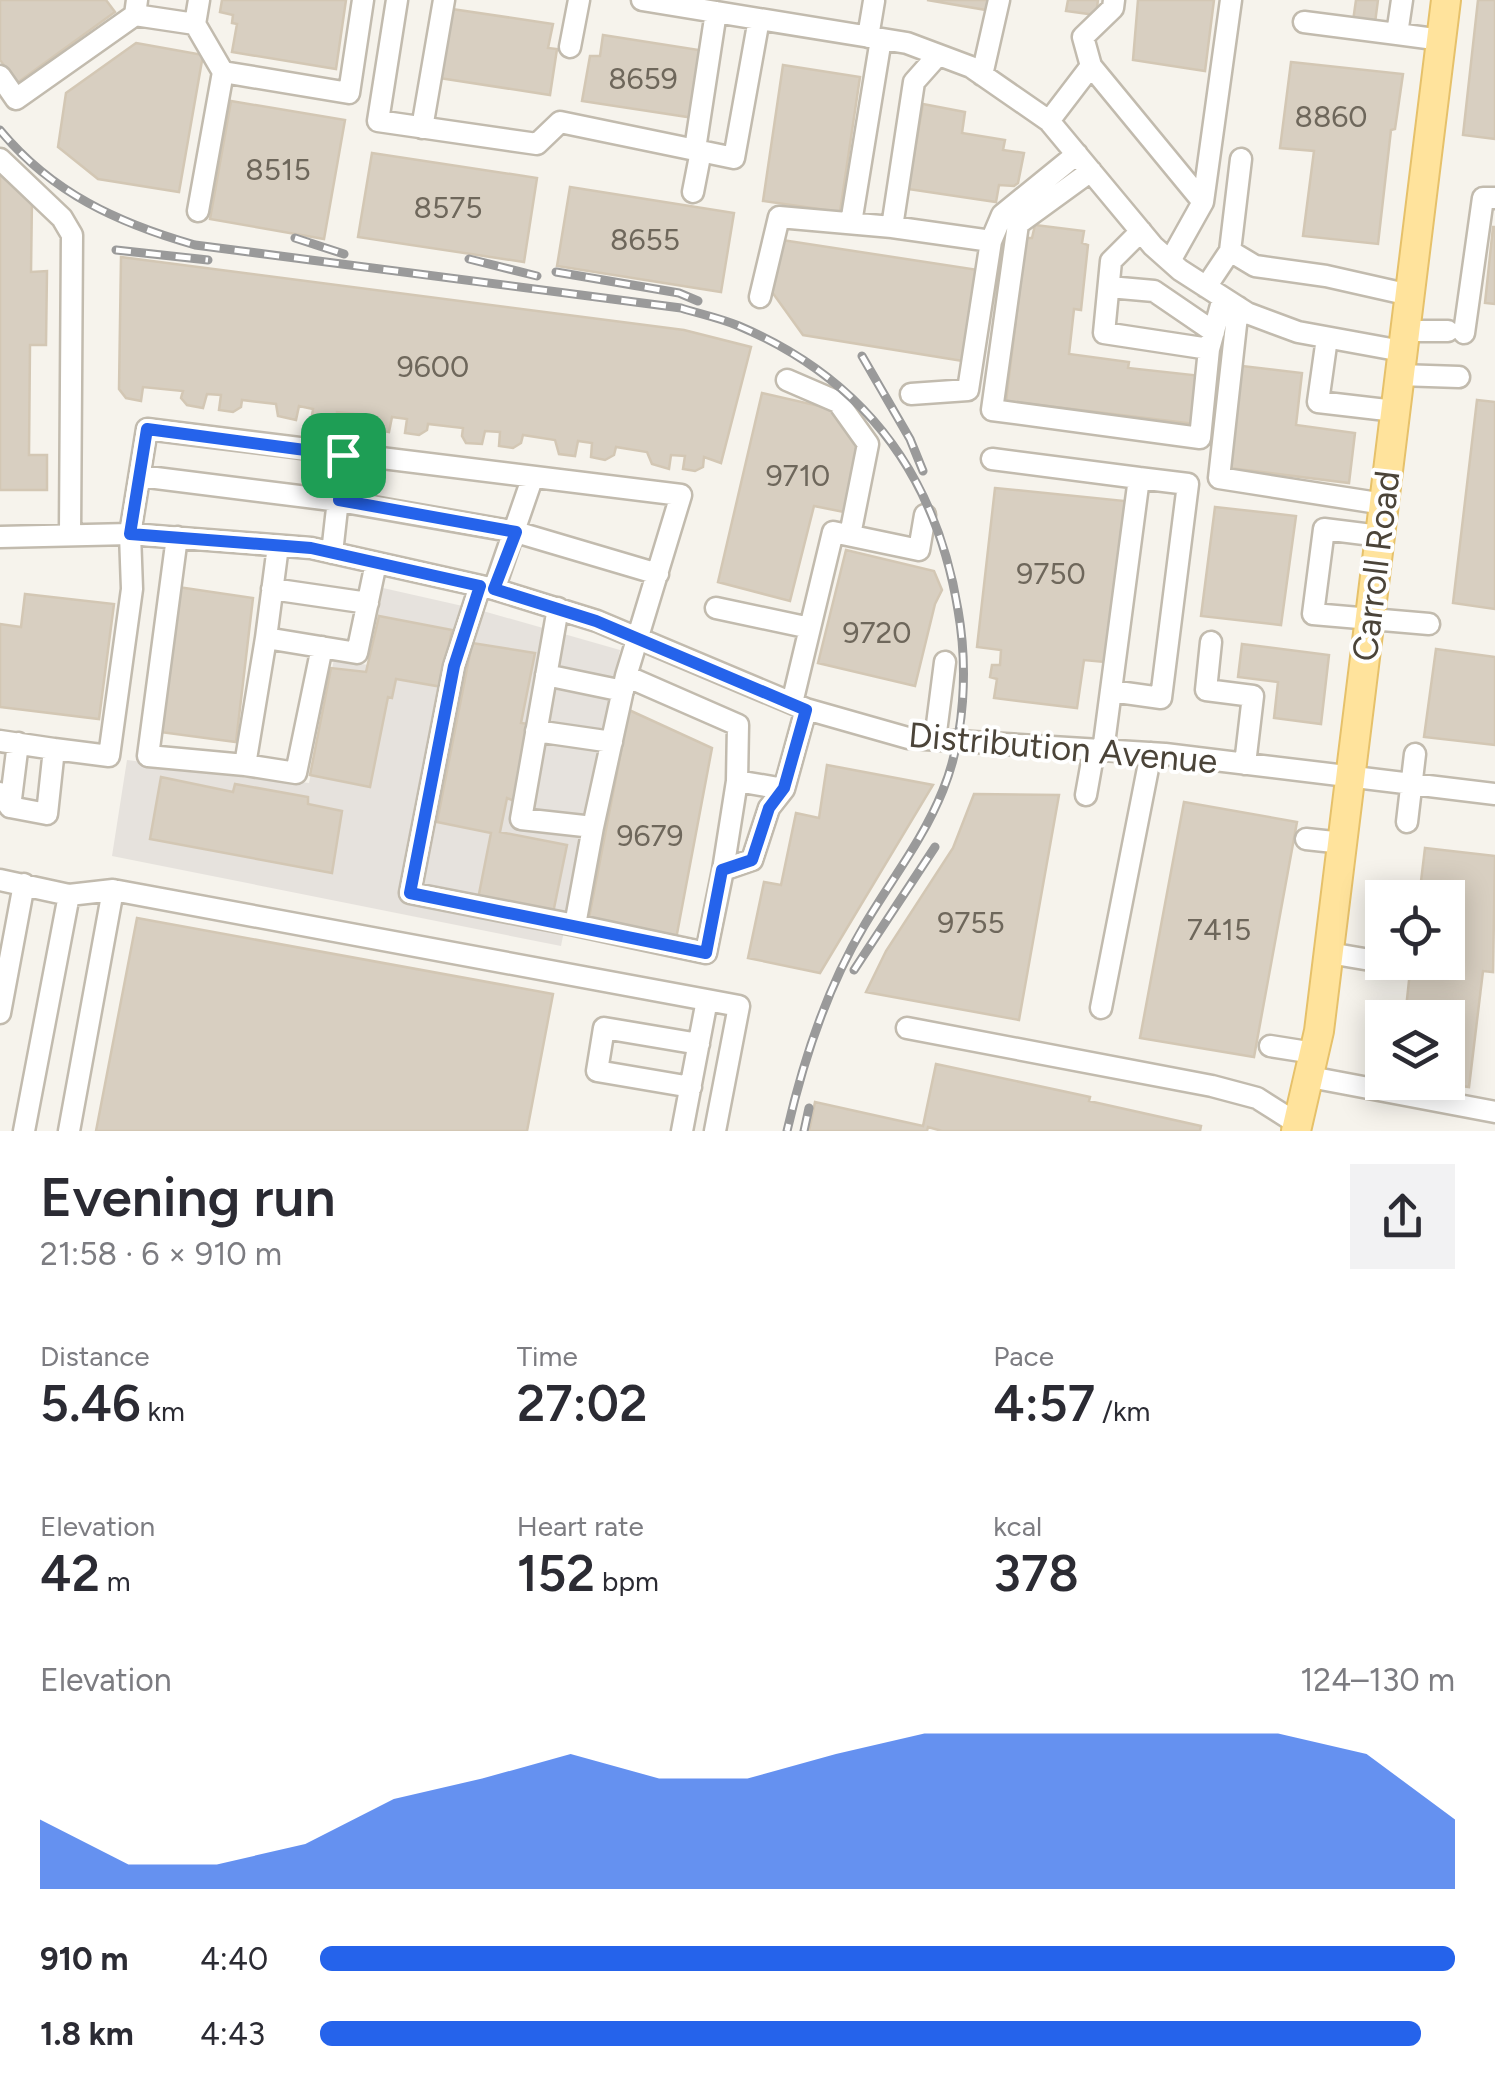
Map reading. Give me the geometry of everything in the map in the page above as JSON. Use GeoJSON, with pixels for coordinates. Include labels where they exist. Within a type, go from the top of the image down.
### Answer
{"type":"FeatureCollection","features":[{"type":"Feature","properties":{"kind":"main road","name":"Carroll Road"},"geometry":{"type":"LineString","coordinates":[[1297,1127],[1312,1066],[1329,953],[1446,0]]}},
{"type":"Feature","properties":{"kind":"street"},"geometry":{"type":"LineString","coordinates":[[198,211],[222,72],[195,24],[199,0]]}},
{"type":"Feature","properties":{"kind":"street"},"geometry":{"type":"LineString","coordinates":[[222,72],[349,93],[363,0]]}},
{"type":"Feature","properties":{"kind":"street"},"geometry":{"type":"LineString","coordinates":[[397,0],[378,121],[537,144],[560,122],[734,158],[759,19]]}},
{"type":"Feature","properties":{"kind":"street"},"geometry":{"type":"LineString","coordinates":[[422,128],[444,0]]}},
{"type":"Feature","properties":{"kind":"street"},"geometry":{"type":"LineString","coordinates":[[570,47],[579,0]]}},
{"type":"Feature","properties":{"kind":"street"},"geometry":{"type":"LineString","coordinates":[[851,223],[874,38],[874,0]]}},
{"type":"Feature","properties":{"kind":"street"},"geometry":{"type":"LineString","coordinates":[[982,75],[999,0]]}},
{"type":"Feature","properties":{"kind":"street"},"geometry":{"type":"LineString","coordinates":[[1114,0],[1113,8],[1083,37],[1091,66],[1204,202]]}},
{"type":"Feature","properties":{"kind":"street"},"geometry":{"type":"LineString","coordinates":[[1170,261],[1204,202],[1231,0]]}},
{"type":"Feature","properties":{"kind":"street"},"geometry":{"type":"LineString","coordinates":[[1397,34],[1402,0]]}},
{"type":"Feature","properties":{"kind":"street"},"geometry":{"type":"LineString","coordinates":[[651,1],[908,43],[982,75],[1049,120],[1170,261],[1222,297],[1298,332],[1402,353],[1459,376]]}},
{"type":"Feature","properties":{"kind":"street"},"geometry":{"type":"LineString","coordinates":[[0,76],[16,100],[136,8],[195,24]]}},
{"type":"Feature","properties":{"kind":"street"},"geometry":{"type":"LineString","coordinates":[[693,192],[716,12]]}},
{"type":"Feature","properties":{"kind":"street"},"geometry":{"type":"LineString","coordinates":[[1304,22],[1442,40]]}},
{"type":"Feature","properties":{"kind":"street"},"geometry":{"type":"LineString","coordinates":[[892,226],[914,82],[938,55]]}},
{"type":"Feature","properties":{"kind":"street"},"geometry":{"type":"LineString","coordinates":[[1049,120],[1091,66]]}},
{"type":"Feature","properties":{"kind":"street"},"geometry":{"type":"LineString","coordinates":[[0,159],[62,218],[72,235],[70,534]]}},
{"type":"Feature","properties":{"kind":"street"},"geometry":{"type":"LineString","coordinates":[[1084,162],[1018,224],[992,410],[1200,438],[1241,159]]}},
{"type":"Feature","properties":{"kind":"street"},"geometry":{"type":"LineString","coordinates":[[911,394],[968,390],[991,241],[1002,215],[1084,162]]}},
{"type":"Feature","properties":{"kind":"street"},"geometry":{"type":"LineString","coordinates":[[1402,353],[1456,332],[1483,198],[1495,198]]}},
{"type":"Feature","properties":{"kind":"street"},"geometry":{"type":"LineString","coordinates":[[760,297],[779,217],[892,226],[991,241]]}},
{"type":"Feature","properties":{"kind":"street"},"geometry":{"type":"LineString","coordinates":[[1141,230],[1112,261],[1104,332],[1212,340]]}},
{"type":"Feature","properties":{"kind":"street"},"geometry":{"type":"LineString","coordinates":[[1230,251],[1255,266],[1326,276],[1410,296]]}},
{"type":"Feature","properties":{"kind":"street"},"geometry":{"type":"LineString","coordinates":[[1108,287],[1154,291],[1212,340]]}},
{"type":"Feature","properties":{"kind":"street"},"geometry":{"type":"LineString","coordinates":[[1222,297],[1218,478],[1384,504]]}},
{"type":"Feature","properties":{"kind":"street"},"geometry":{"type":"LineString","coordinates":[[1327,338],[1318,402],[1396,411]]}},
{"type":"Feature","properties":{"kind":"street"},"geometry":{"type":"LineString","coordinates":[[787,380],[838,402],[868,444],[850,535]]}},
{"type":"Feature","properties":{"kind":"street"},"geometry":{"type":"LineString","coordinates":[[54,748],[47,814],[5,800],[9,742],[54,748],[109,756],[132,589],[130,534],[147,429],[681,495],[625,683],[575,924]]}},
{"type":"Feature","properties":{"kind":"street"},"geometry":{"type":"LineString","coordinates":[[332,553],[343,455]]}},
{"type":"Feature","properties":{"kind":"street"},"geometry":{"type":"LineString","coordinates":[[992,459],[1188,484],[1160,698],[1111,691]]}},
{"type":"Feature","properties":{"kind":"street"},"geometry":{"type":"LineString","coordinates":[[140,476],[339,500],[516,532],[658,574]]}},
{"type":"Feature","properties":{"kind":"street"},"geometry":{"type":"LineString","coordinates":[[1086,795],[1111,691],[1139,478]]}},
{"type":"Feature","properties":{"kind":"street"},"geometry":{"type":"LineString","coordinates":[[532,479],[516,532],[487,587],[454,666],[410,893],[706,953],[737,781],[738,725],[625,683],[546,675]]}},
{"type":"Feature","properties":{"kind":"street"},"geometry":{"type":"LineString","coordinates":[[722,870],[752,860],[769,808],[784,788],[810,628],[833,532],[918,550],[926,515]]}},
{"type":"Feature","properties":{"kind":"street"},"geometry":{"type":"LineString","coordinates":[[1380,536],[1324,529],[1313,614],[1429,624]]}},
{"type":"Feature","properties":{"kind":"street","name":"Distribution Avenue"},"geometry":{"type":"LineString","coordinates":[[0,536],[130,534],[278,546],[332,553],[487,587],[558,608],[799,706],[908,738],[1151,754],[1495,794]]}},
{"type":"Feature","properties":{"kind":"street"},"geometry":{"type":"LineString","coordinates":[[177,537],[148,756],[296,773],[322,647]]}},
{"type":"Feature","properties":{"kind":"street"},"geometry":{"type":"LineString","coordinates":[[245,765],[278,546]]}},
{"type":"Feature","properties":{"kind":"street"},"geometry":{"type":"LineString","coordinates":[[266,638],[357,653],[376,563]]}},
{"type":"Feature","properties":{"kind":"street"},"geometry":{"type":"LineString","coordinates":[[272,589],[368,603]]}},
{"type":"Feature","properties":{"kind":"street"},"geometry":{"type":"LineString","coordinates":[[558,608],[521,819],[593,827]]}},
{"type":"Feature","properties":{"kind":"street"},"geometry":{"type":"LineString","coordinates":[[716,608],[810,628]]}},
{"type":"Feature","properties":{"kind":"street"},"geometry":{"type":"LineString","coordinates":[[1211,642],[1206,690],[1253,696],[1245,764]]}},
{"type":"Feature","properties":{"kind":"street"},"geometry":{"type":"LineString","coordinates":[[935,740],[945,662]]}},
{"type":"Feature","properties":{"kind":"street"},"geometry":{"type":"LineString","coordinates":[[536,731],[612,742]]}},
{"type":"Feature","properties":{"kind":"street"},"geometry":{"type":"LineString","coordinates":[[1101,1008],[1151,754]]}},
{"type":"Feature","properties":{"kind":"street"},"geometry":{"type":"LineString","coordinates":[[1407,822],[1415,754]]}},
{"type":"Feature","properties":{"kind":"street"},"geometry":{"type":"LineString","coordinates":[[737,781],[784,788]]}},
{"type":"Feature","properties":{"kind":"street"},"geometry":{"type":"LineString","coordinates":[[1306,839],[1343,843]]}},
{"type":"Feature","properties":{"kind":"street"},"geometry":{"type":"LineString","coordinates":[[0,880],[69,894],[113,890],[739,1006],[716,1131]]}},
{"type":"Feature","properties":{"kind":"street"},"geometry":{"type":"LineString","coordinates":[[0,1013],[24,884]]}},
{"type":"Feature","properties":{"kind":"street"},"geometry":{"type":"LineString","coordinates":[[69,1131],[113,890]]}},
{"type":"Feature","properties":{"kind":"street"},"geometry":{"type":"LineString","coordinates":[[24,1131],[69,894]]}},
{"type":"Feature","properties":{"kind":"street"},"geometry":{"type":"LineString","coordinates":[[1329,953],[1365,959]]}},
{"type":"Feature","properties":{"kind":"street"},"geometry":{"type":"LineString","coordinates":[[682,1131],[707,1000]]}},
{"type":"Feature","properties":{"kind":"street"},"geometry":{"type":"LineString","coordinates":[[690,1087],[597,1070],[604,1028],[699,1044]]}},
{"type":"Feature","properties":{"kind":"street"},"geometry":{"type":"LineString","coordinates":[[906,1028],[1212,1086],[1258,1098],[1297,1127]]}},
{"type":"Feature","properties":{"kind":"street"},"geometry":{"type":"LineString","coordinates":[[1270,1046],[1312,1066],[1495,1112]]}},
{"type":"Feature","properties":{"kind":"shaded area"},"geometry":{"type":"Polygon","coordinates":[[[383,588],[476,609],[620,650],[561,946],[112,856],[127,760],[309,783],[334,659],[368,665],[383,588]]]}},
{"type":"Feature","properties":{"kind":"building"},"geometry":{"type":"Polygon","coordinates":[[[0,0],[106,0],[115,12],[17,83],[0,60],[0,0]]]}},
{"type":"Feature","properties":{"kind":"building"},"geometry":{"type":"Polygon","coordinates":[[[222,0],[346,0],[336,69],[232,52],[237,24],[232,23],[233,15],[220,12],[222,0]]]}},
{"type":"Feature","properties":{"kind":"building"},"geometry":{"type":"Polygon","coordinates":[[[927,0],[988,0],[986,10],[927,0]]]}},
{"type":"Feature","properties":{"kind":"building"},"geometry":{"type":"Polygon","coordinates":[[[1068,0],[1098,0],[1096,15],[1066,11],[1068,0]]]}},
{"type":"Feature","properties":{"kind":"building"},"geometry":{"type":"Polygon","coordinates":[[[1138,0],[1214,0],[1205,71],[1133,60],[1138,0]]]}},
{"type":"Feature","properties":{"kind":"building"},"geometry":{"type":"Polygon","coordinates":[[[1356,0],[1378,0],[1375,23],[1353,21],[1356,0]]]}},
{"type":"Feature","properties":{"kind":"building"},"geometry":{"type":"Polygon","coordinates":[[[1478,0],[1495,0],[1495,139],[1463,135],[1478,0]]]}},
{"type":"Feature","properties":{"kind":"building"},"geometry":{"type":"Polygon","coordinates":[[[452,9],[553,24],[548,48],[557,49],[550,95],[439,78],[452,9]]]}},
{"type":"Feature","properties":{"kind":"building"},"geometry":{"type":"Polygon","coordinates":[[[603,35],[705,51],[694,118],[582,101],[590,56],[600,56],[603,35]]]}},
{"type":"Feature","properties":{"kind":"building"},"geometry":{"type":"Polygon","coordinates":[[[136,43],[203,55],[179,192],[98,179],[58,147],[66,93],[136,43]]]}},
{"type":"Feature","properties":{"kind":"building"},"geometry":{"type":"Polygon","coordinates":[[[1291,62],[1403,74],[1395,129],[1391,130],[1378,244],[1303,236],[1314,151],[1280,148],[1291,62]]]}},
{"type":"Feature","properties":{"kind":"building"},"geometry":{"type":"Polygon","coordinates":[[[783,65],[860,77],[840,212],[763,201],[783,65]]]}},
{"type":"Feature","properties":{"kind":"building"},"geometry":{"type":"Polygon","coordinates":[[[231,101],[345,120],[324,239],[210,219],[231,101]]]}},
{"type":"Feature","properties":{"kind":"building"},"geometry":{"type":"Polygon","coordinates":[[[923,104],[965,112],[962,133],[1005,140],[1003,150],[1024,153],[1018,183],[999,185],[996,202],[908,189],[923,104]]]}},
{"type":"Feature","properties":{"kind":"building"},"geometry":{"type":"Polygon","coordinates":[[[372,153],[537,178],[524,262],[358,237],[372,153]]]}},
{"type":"Feature","properties":{"kind":"building"},"geometry":{"type":"Polygon","coordinates":[[[0,169],[32,198],[31,272],[47,271],[46,345],[30,345],[29,455],[47,455],[47,490],[0,490],[0,169]]]}},
{"type":"Feature","properties":{"kind":"building"},"geometry":{"type":"Polygon","coordinates":[[[570,187],[734,213],[721,292],[557,266],[570,187]]]}},
{"type":"Feature","properties":{"kind":"building"},"geometry":{"type":"Polygon","coordinates":[[[1035,225],[1084,231],[1082,243],[1088,245],[1081,310],[1074,309],[1069,354],[1129,362],[1128,368],[1202,376],[1195,424],[1006,401],[1026,238],[1032,238],[1035,225]]]}},
{"type":"Feature","properties":{"kind":"building"},"geometry":{"type":"Polygon","coordinates":[[[1495,227],[1495,304],[1485,303],[1495,227]]]}},
{"type":"Feature","properties":{"kind":"building"},"geometry":{"type":"Polygon","coordinates":[[[782,240],[978,270],[963,361],[803,335],[772,292],[782,240]]]}},
{"type":"Feature","properties":{"kind":"building"},"geometry":{"type":"Polygon","coordinates":[[[121,257],[684,330],[751,347],[721,463],[704,457],[703,467],[695,471],[683,469],[685,456],[671,455],[669,469],[652,464],[647,452],[616,447],[614,455],[605,460],[591,457],[592,443],[578,441],[575,456],[559,454],[555,440],[523,435],[521,443],[513,448],[499,446],[500,432],[485,431],[482,444],[466,443],[463,428],[428,424],[427,430],[419,435],[405,433],[407,419],[392,417],[389,432],[373,429],[367,421],[369,415],[337,412],[337,417],[326,424],[311,422],[313,409],[299,406],[296,420],[278,416],[276,404],[242,400],[241,407],[233,412],[219,410],[221,395],[207,394],[203,408],[187,405],[181,398],[183,391],[143,387],[141,401],[126,398],[119,389],[121,257]]]}},
{"type":"Feature","properties":{"kind":"building"},"geometry":{"type":"Polygon","coordinates":[[[1242,366],[1302,373],[1296,425],[1355,433],[1349,483],[1229,468],[1242,366]]]}},
{"type":"Feature","properties":{"kind":"building"},"geometry":{"type":"Polygon","coordinates":[[[762,393],[837,410],[860,446],[844,512],[814,506],[790,601],[718,582],[762,393]]]}},
{"type":"Feature","properties":{"kind":"building"},"geometry":{"type":"Polygon","coordinates":[[[1477,400],[1495,402],[1495,609],[1453,603],[1477,400]]]}},
{"type":"Feature","properties":{"kind":"building"},"geometry":{"type":"Polygon","coordinates":[[[995,488],[1125,501],[1104,662],[1084,660],[1077,708],[994,698],[997,679],[990,677],[992,665],[1000,665],[1001,650],[977,647],[995,488]]]}},
{"type":"Feature","properties":{"kind":"building"},"geometry":{"type":"Polygon","coordinates":[[[1215,507],[1296,516],[1281,625],[1201,616],[1215,507]]]}},
{"type":"Feature","properties":{"kind":"building"},"geometry":{"type":"Polygon","coordinates":[[[846,550],[934,571],[942,590],[915,686],[818,663],[846,550]]]}},
{"type":"Feature","properties":{"kind":"building"},"geometry":{"type":"Polygon","coordinates":[[[178,587],[253,598],[236,742],[160,732],[178,587]]]}},
{"type":"Feature","properties":{"kind":"building"},"geometry":{"type":"Polygon","coordinates":[[[25,594],[114,604],[99,719],[0,707],[0,624],[21,627],[25,594]]]}},
{"type":"Feature","properties":{"kind":"building"},"geometry":{"type":"Polygon","coordinates":[[[379,616],[452,630],[442,687],[396,679],[392,698],[388,697],[370,787],[310,775],[331,668],[366,672],[379,616]]]}},
{"type":"Feature","properties":{"kind":"building"},"geometry":{"type":"Polygon","coordinates":[[[472,643],[535,653],[521,723],[529,724],[514,801],[507,798],[500,832],[567,845],[553,913],[478,899],[491,833],[437,822],[472,643]]]}},
{"type":"Feature","properties":{"kind":"building"},"geometry":{"type":"Polygon","coordinates":[[[1242,644],[1329,655],[1321,724],[1274,718],[1278,682],[1238,677],[1242,644]]]}},
{"type":"Feature","properties":{"kind":"building"},"geometry":{"type":"Polygon","coordinates":[[[1436,649],[1495,657],[1495,745],[1424,737],[1436,649]]]}},
{"type":"Feature","properties":{"kind":"building"},"geometry":{"type":"Polygon","coordinates":[[[629,710],[712,748],[676,939],[588,923],[629,710]]]}},
{"type":"Feature","properties":{"kind":"building"},"geometry":{"type":"Polygon","coordinates":[[[827,765],[933,785],[820,973],[748,958],[764,882],[781,885],[796,813],[819,818],[827,765]]]}},
{"type":"Feature","properties":{"kind":"building"},"geometry":{"type":"Polygon","coordinates":[[[161,777],[233,792],[235,784],[308,797],[308,804],[342,811],[332,873],[150,839],[161,777]]]}},
{"type":"Feature","properties":{"kind":"building"},"geometry":{"type":"Polygon","coordinates":[[[974,794],[1059,795],[1019,1020],[866,992],[886,951],[953,848],[974,794]]]}},
{"type":"Feature","properties":{"kind":"building"},"geometry":{"type":"Polygon","coordinates":[[[1184,802],[1297,822],[1254,1057],[1140,1038],[1184,802]]]}},
{"type":"Feature","properties":{"kind":"building"},"geometry":{"type":"Polygon","coordinates":[[[1425,848],[1495,856],[1493,972],[1483,971],[1469,1087],[1465,1086],[1465,1000],[1407,1000],[1409,980],[1465,980],[1465,880],[1421,880],[1425,848]]]}},
{"type":"Feature","properties":{"kind":"building"},"geometry":{"type":"Polygon","coordinates":[[[137,918],[553,994],[527,1131],[96,1131],[137,918]]]}},
{"type":"Feature","properties":{"kind":"building"},"geometry":{"type":"Polygon","coordinates":[[[936,1064],[1090,1097],[1089,1101],[1201,1126],[1200,1131],[942,1131],[928,1127],[927,1131],[809,1131],[815,1102],[923,1126],[936,1064]]]}},
{"type":"Feature","properties":{"kind":"railway"},"geometry":{"type":"LineString","coordinates":[[0,130],[42,171],[88,203],[139,227],[195,245],[681,308],[725,321],[784,348],[824,374],[888,438],[913,475],[947,562],[963,655],[960,724],[950,769],[935,808],[864,926],[828,1000],[787,1131]]}},
{"type":"Feature","properties":{"kind":"railway"},"geometry":{"type":"LineString","coordinates":[[295,238],[344,254]]}},
{"type":"Feature","properties":{"kind":"railway"},"geometry":{"type":"LineString","coordinates":[[116,250],[208,260]]}},
{"type":"Feature","properties":{"kind":"railway"},"geometry":{"type":"LineString","coordinates":[[469,259],[537,276]]}},
{"type":"Feature","properties":{"kind":"railway"},"geometry":{"type":"LineString","coordinates":[[556,272],[679,293],[698,301]]}},
{"type":"Feature","properties":{"kind":"railway"},"geometry":{"type":"LineString","coordinates":[[862,356],[910,439],[923,471]]}},
{"type":"Feature","properties":{"kind":"railway"},"geometry":{"type":"LineString","coordinates":[[854,970],[935,847]]}},
{"type":"Feature","properties":{"kind":"railway"},"geometry":{"type":"LineString","coordinates":[[804,1131],[809,1108]]}},
{"type":"Feature","properties":{"kind":"route"},"geometry":{"type":"LineString","coordinates":[[147,429],[343,455],[339,500],[516,532],[494,589],[596,621],[806,710],[784,788],[769,808],[752,860],[722,870],[706,953],[410,893],[454,666],[480,586],[311,548],[130,534],[147,429]]}}]}
